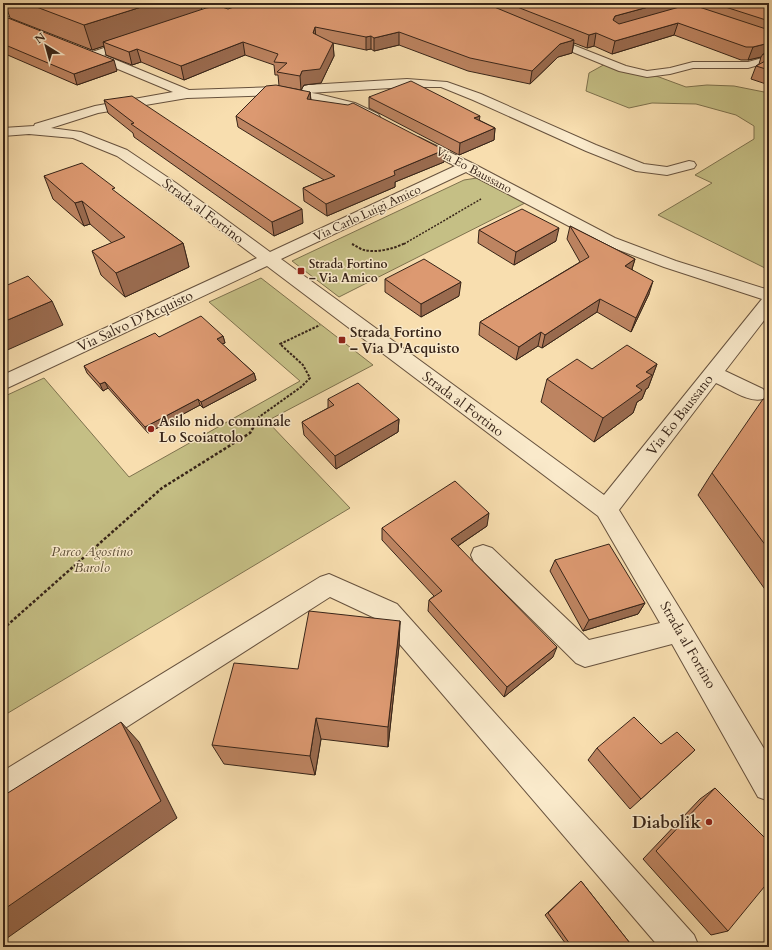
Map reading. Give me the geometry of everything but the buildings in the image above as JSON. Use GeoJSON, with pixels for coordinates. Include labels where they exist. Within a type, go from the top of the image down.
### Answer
{"type":"FeatureCollection","features":[{"type":"Feature","properties":{"kind":"street"},"geometry":{"type":"LineString","coordinates":[[3,14],[70,3]]}},
{"type":"Feature","properties":{"kind":"street"},"geometry":{"type":"LineString","coordinates":[[229,12],[292,3]]}},
{"type":"Feature","properties":{"kind":"street"},"geometry":{"type":"LineString","coordinates":[[3,19],[17,24]]}},
{"type":"Feature","properties":{"kind":"street"},"geometry":{"type":"LineString","coordinates":[[536,33],[623,69],[647,74],[670,71],[693,65],[748,65],[769,59]]}},
{"type":"Feature","properties":{"kind":"street"},"geometry":{"type":"LineString","coordinates":[[549,39],[564,34]]}},
{"type":"Feature","properties":{"kind":"street"},"geometry":{"type":"LineString","coordinates":[[93,55],[146,36]]}},
{"type":"Feature","properties":{"kind":"street"},"geometry":{"type":"LineString","coordinates":[[79,49],[187,94]]}},
{"type":"Feature","properties":{"kind":"street"},"geometry":{"type":"LineString","coordinates":[[29,130],[94,110],[187,94],[277,92],[349,86],[443,84],[477,97],[591,148],[641,168],[667,171],[689,165]]}},
{"type":"Feature","properties":{"kind":"street"},"geometry":{"type":"LineString","coordinates":[[277,92],[318,98],[351,106],[384,122]]}},
{"type":"Feature","properties":{"kind":"street","name":"Strada al Fortino"},"geometry":{"type":"LineString","coordinates":[[3,132],[29,130],[76,135],[122,153],[171,186],[606,509],[679,630],[769,786]]}},
{"type":"Feature","properties":{"kind":"street","name":"Via Eo Baussano"},"geometry":{"type":"LineString","coordinates":[[404,133],[609,241],[670,264],[769,296]]}},
{"type":"Feature","properties":{"kind":"street","name":"Via Carlo Luigi Amico"},"geometry":{"type":"LineString","coordinates":[[268,259],[467,166]]}},
{"type":"Feature","properties":{"kind":"street","name":"Via Salvo D'Acquisto"},"geometry":{"type":"LineString","coordinates":[[3,382],[268,259]]}},
{"type":"Feature","properties":{"kind":"street","name":"Via Eo Baussano"},"geometry":{"type":"LineString","coordinates":[[606,509],[769,302]]}},
{"type":"Feature","properties":{"kind":"street"},"geometry":{"type":"LineString","coordinates":[[713,373],[756,394]]}},
{"type":"Feature","properties":{"kind":"street"},"geometry":{"type":"LineString","coordinates":[[483,554],[585,654],[679,630]]}},
{"type":"Feature","properties":{"kind":"street"},"geometry":{"type":"LineString","coordinates":[[3,788],[329,585],[388,612],[682,947]]}},
{"type":"Feature","properties":{"kind":"path"},"geometry":{"type":"LineString","coordinates":[[333,229],[362,250],[387,250],[397,248],[473,204],[506,187]]}},
{"type":"Feature","properties":{"kind":"path"},"geometry":{"type":"LineString","coordinates":[[3,629],[46,593],[162,488],[250,432],[259,417],[301,387],[310,378],[303,365],[280,344],[308,331]]}},
{"type":"Feature","properties":{"kind":"green space"},"geometry":{"type":"Polygon","coordinates":[[[607,63],[659,77],[686,87],[707,85],[734,86],[769,93],[769,270],[658,215],[712,183],[695,175],[754,139],[754,126],[736,115],[696,104],[652,103],[629,108],[586,91],[589,73],[607,63]]]}},
{"type":"Feature","properties":{"kind":"green space"},"geometry":{"type":"Polygon","coordinates":[[[477,178],[525,203],[339,297],[292,261],[464,180],[477,178]]]}},
{"type":"Feature","properties":{"kind":"green space","name":"Parco Agostino Barolo"},"geometry":{"type":"Polygon","coordinates":[[[261,278],[373,365],[267,421],[350,508],[3,716],[3,397],[44,378],[129,477],[300,381],[209,302],[261,278]]]}},
{"type":"Feature","properties":{"kind":"place","name":"Strada Fortino – Via Amico"},"geometry":{"type":"Point","coordinates":[301,271]}},
{"type":"Feature","properties":{"kind":"place","name":"Strada Fortino – Via D'Acquisto"},"geometry":{"type":"Point","coordinates":[342,340]}},
{"type":"Feature","properties":{"kind":"place","name":"Asilo nido comunale Lo Scoiattolo"},"geometry":{"type":"Point","coordinates":[151,429]}},
{"type":"Feature","properties":{"kind":"place","name":"Diabolik"},"geometry":{"type":"Point","coordinates":[709,822]}}]}
